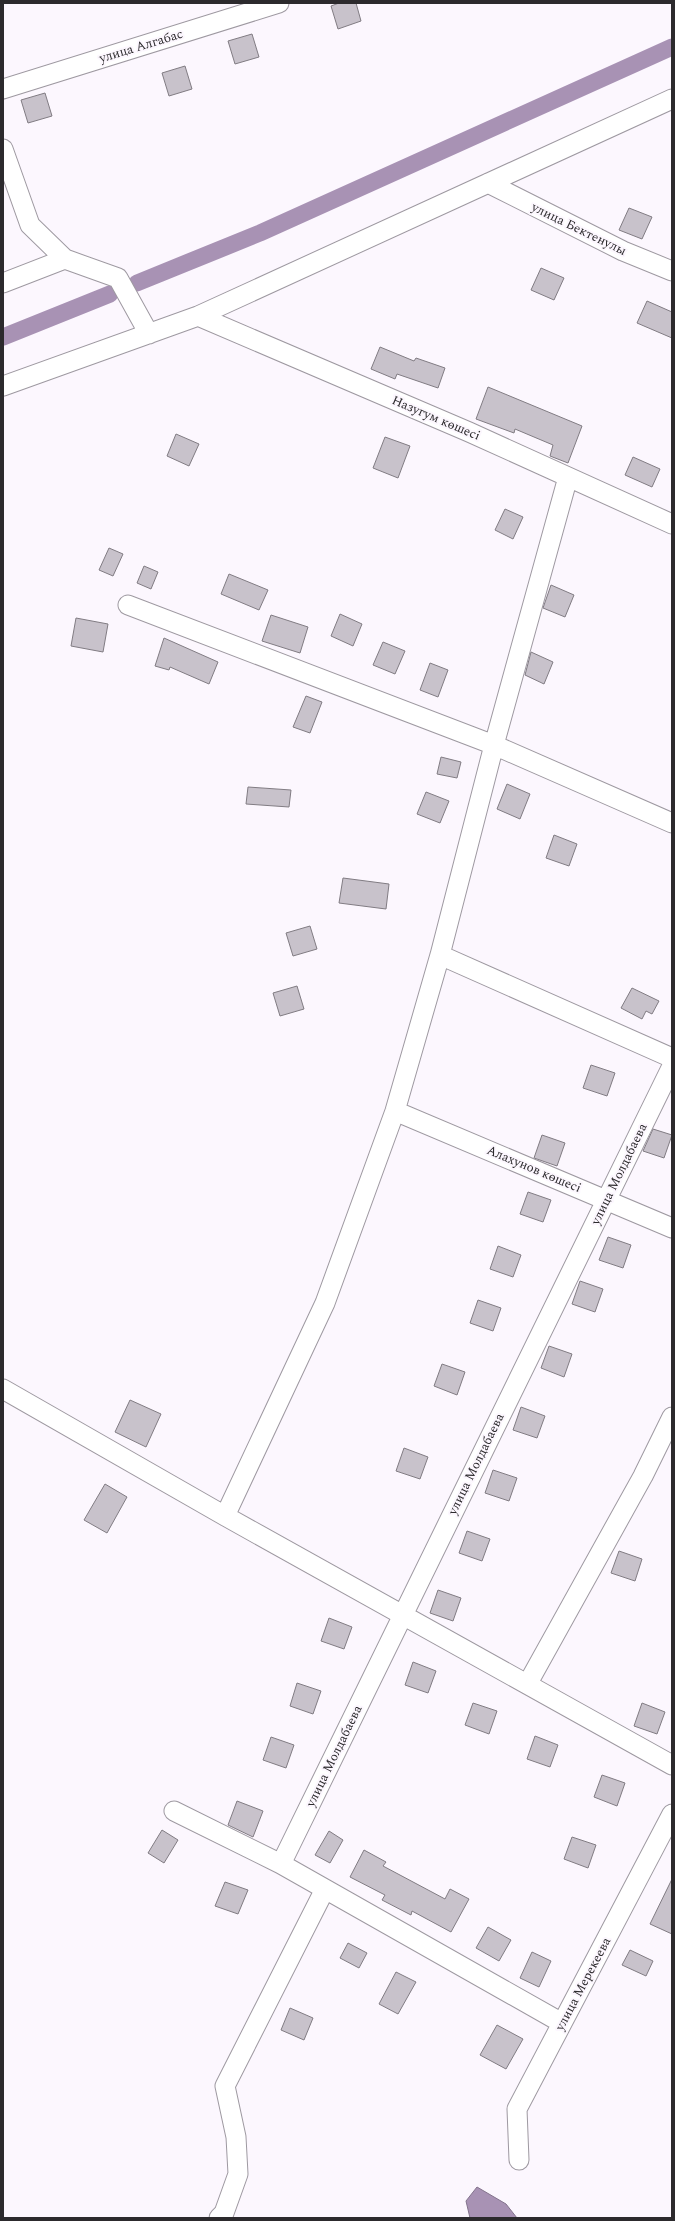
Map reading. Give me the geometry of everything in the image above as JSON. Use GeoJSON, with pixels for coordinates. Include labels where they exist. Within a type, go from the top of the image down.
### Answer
{"type":"FeatureCollection","features":[{"type":"Feature","properties":{"kind":"street","name":"улица Алгабас"},"geometry":{"type":"LineString","coordinates":[[3,89],[279,3]]}},
{"type":"Feature","properties":{"kind":"street"},"geometry":{"type":"LineString","coordinates":[[3,386],[198,316],[672,99]]}},
{"type":"Feature","properties":{"kind":"street"},"geometry":{"type":"LineString","coordinates":[[3,149],[30,225],[65,259],[118,278],[149,334]]}},
{"type":"Feature","properties":{"kind":"street","name":"улица Бектенулы"},"geometry":{"type":"LineString","coordinates":[[488,183],[623,251],[672,270]]}},
{"type":"Feature","properties":{"kind":"street"},"geometry":{"type":"LineString","coordinates":[[3,282],[65,259]]}},
{"type":"Feature","properties":{"kind":"street","name":"Назугум көшесі"},"geometry":{"type":"LineString","coordinates":[[198,316],[461,429],[672,524]]}},
{"type":"Feature","properties":{"kind":"street"},"geometry":{"type":"LineString","coordinates":[[225,1516],[325,1303],[395,1111],[440,955],[494,745],[568,477]]}},
{"type":"Feature","properties":{"kind":"street"},"geometry":{"type":"LineString","coordinates":[[128,605],[494,745],[672,823]]}},
{"type":"Feature","properties":{"kind":"street"},"geometry":{"type":"LineString","coordinates":[[440,955],[672,1058]]}},
{"type":"Feature","properties":{"kind":"street","name":"улица Молдабаева"},"geometry":{"type":"LineString","coordinates":[[281,1864],[672,1066]]}},
{"type":"Feature","properties":{"kind":"street","name":"Алахунов көшесі"},"geometry":{"type":"LineString","coordinates":[[395,1111],[672,1228]]}},
{"type":"Feature","properties":{"kind":"street"},"geometry":{"type":"LineString","coordinates":[[3,1389],[225,1516],[672,1765]]}},
{"type":"Feature","properties":{"kind":"street"},"geometry":{"type":"LineString","coordinates":[[528,1684],[643,1476],[672,1417]]}},
{"type":"Feature","properties":{"kind":"street"},"geometry":{"type":"LineString","coordinates":[[174,1811],[281,1864],[562,2023]]}},
{"type":"Feature","properties":{"kind":"street","name":"улица Мерекеева"},"geometry":{"type":"LineString","coordinates":[[519,2160],[517,2109],[672,1814]]}},
{"type":"Feature","properties":{"kind":"street"},"geometry":{"type":"LineString","coordinates":[[219,2218],[224,2213],[238,2174],[236,2137],[225,2086],[325,1889]]}},
{"type":"Feature","properties":{"kind":"shaded area"},"geometry":{"type":"Polygon","coordinates":[[[477,2187],[506,2204],[517,2218],[470,2218],[466,2201],[477,2187]]]}},
{"type":"Feature","properties":{"kind":"building"},"geometry":{"type":"Polygon","coordinates":[[[339,3],[356,3],[361,21],[338,29],[331,6],[339,3]]]}},
{"type":"Feature","properties":{"kind":"building"},"geometry":{"type":"Polygon","coordinates":[[[252,34],[259,57],[235,64],[228,41],[252,34]]]}},
{"type":"Feature","properties":{"kind":"building"},"geometry":{"type":"Polygon","coordinates":[[[185,66],[192,89],[169,96],[162,73],[185,66]]]}},
{"type":"Feature","properties":{"kind":"building"},"geometry":{"type":"Polygon","coordinates":[[[45,93],[52,116],[28,123],[21,100],[45,93]]]}},
{"type":"Feature","properties":{"kind":"building"},"geometry":{"type":"Polygon","coordinates":[[[629,208],[652,217],[642,239],[619,230],[629,208]]]}},
{"type":"Feature","properties":{"kind":"building"},"geometry":{"type":"Polygon","coordinates":[[[541,268],[564,278],[554,300],[531,290],[541,268]]]}},
{"type":"Feature","properties":{"kind":"building"},"geometry":{"type":"Polygon","coordinates":[[[647,301],[672,312],[672,338],[637,323],[647,301]]]}},
{"type":"Feature","properties":{"kind":"building"},"geometry":{"type":"Polygon","coordinates":[[[380,347],[414,361],[416,358],[445,368],[438,388],[397,374],[395,379],[371,369],[380,347]]]}},
{"type":"Feature","properties":{"kind":"building"},"geometry":{"type":"Polygon","coordinates":[[[488,387],[582,426],[568,463],[550,456],[553,445],[515,429],[514,433],[476,419],[488,387]]]}},
{"type":"Feature","properties":{"kind":"building"},"geometry":{"type":"Polygon","coordinates":[[[176,434],[199,444],[189,466],[167,456],[176,434]]]}},
{"type":"Feature","properties":{"kind":"building"},"geometry":{"type":"Polygon","coordinates":[[[385,437],[410,446],[398,478],[373,468],[385,437]]]}},
{"type":"Feature","properties":{"kind":"building"},"geometry":{"type":"Polygon","coordinates":[[[633,457],[660,469],[652,487],[625,475],[633,457]]]}},
{"type":"Feature","properties":{"kind":"building"},"geometry":{"type":"Polygon","coordinates":[[[505,509],[523,517],[513,539],[495,530],[505,509]]]}},
{"type":"Feature","properties":{"kind":"building"},"geometry":{"type":"Polygon","coordinates":[[[109,548],[123,554],[113,576],[99,570],[109,548]]]}},
{"type":"Feature","properties":{"kind":"building"},"geometry":{"type":"Polygon","coordinates":[[[144,566],[158,572],[151,589],[137,583],[144,566]]]}},
{"type":"Feature","properties":{"kind":"building"},"geometry":{"type":"Polygon","coordinates":[[[229,574],[268,590],[259,610],[221,594],[229,574]]]}},
{"type":"Feature","properties":{"kind":"building"},"geometry":{"type":"Polygon","coordinates":[[[551,585],[574,595],[565,617],[543,608],[551,585]]]}},
{"type":"Feature","properties":{"kind":"building"},"geometry":{"type":"Polygon","coordinates":[[[340,614],[362,624],[353,646],[331,636],[340,614]]]}},
{"type":"Feature","properties":{"kind":"building"},"geometry":{"type":"Polygon","coordinates":[[[271,615],[308,627],[300,653],[262,641],[271,615]]]}},
{"type":"Feature","properties":{"kind":"building"},"geometry":{"type":"Polygon","coordinates":[[[76,618],[108,624],[103,652],[71,646],[76,618]]]}},
{"type":"Feature","properties":{"kind":"building"},"geometry":{"type":"Polygon","coordinates":[[[164,638],[218,662],[209,684],[170,667],[169,670],[155,666],[164,638]]]}},
{"type":"Feature","properties":{"kind":"building"},"geometry":{"type":"Polygon","coordinates":[[[383,642],[405,651],[395,674],[373,665],[383,642]]]}},
{"type":"Feature","properties":{"kind":"building"},"geometry":{"type":"Polygon","coordinates":[[[531,652],[553,662],[544,684],[525,675],[531,652]]]}},
{"type":"Feature","properties":{"kind":"building"},"geometry":{"type":"Polygon","coordinates":[[[430,663],[448,670],[438,697],[420,690],[430,663]]]}},
{"type":"Feature","properties":{"kind":"building"},"geometry":{"type":"Polygon","coordinates":[[[306,696],[322,702],[310,733],[293,727],[306,696]]]}},
{"type":"Feature","properties":{"kind":"building"},"geometry":{"type":"Polygon","coordinates":[[[441,757],[461,762],[457,778],[437,774],[441,757]]]}},
{"type":"Feature","properties":{"kind":"building"},"geometry":{"type":"Polygon","coordinates":[[[507,784],[530,794],[520,819],[497,809],[507,784]]]}},
{"type":"Feature","properties":{"kind":"building"},"geometry":{"type":"Polygon","coordinates":[[[248,787],[291,790],[289,807],[246,804],[248,787]]]}},
{"type":"Feature","properties":{"kind":"building"},"geometry":{"type":"Polygon","coordinates":[[[426,792],[449,801],[440,823],[417,814],[426,792]]]}},
{"type":"Feature","properties":{"kind":"building"},"geometry":{"type":"Polygon","coordinates":[[[554,835],[577,844],[569,866],[546,858],[554,835]]]}},
{"type":"Feature","properties":{"kind":"building"},"geometry":{"type":"Polygon","coordinates":[[[343,878],[389,884],[386,909],[339,903],[343,878]]]}},
{"type":"Feature","properties":{"kind":"building"},"geometry":{"type":"Polygon","coordinates":[[[310,926],[317,949],[293,956],[286,933],[310,926]]]}},
{"type":"Feature","properties":{"kind":"building"},"geometry":{"type":"Polygon","coordinates":[[[297,986],[304,1009],[280,1016],[273,993],[297,986]]]}},
{"type":"Feature","properties":{"kind":"building"},"geometry":{"type":"Polygon","coordinates":[[[632,988],[659,1001],[652,1014],[646,1011],[642,1019],[621,1008],[632,988]]]}},
{"type":"Feature","properties":{"kind":"building"},"geometry":{"type":"Polygon","coordinates":[[[591,1065],[615,1073],[607,1096],[583,1088],[591,1065]]]}},
{"type":"Feature","properties":{"kind":"building"},"geometry":{"type":"Polygon","coordinates":[[[653,1129],[672,1135],[664,1158],[643,1151],[653,1129]]]}},
{"type":"Feature","properties":{"kind":"building"},"geometry":{"type":"Polygon","coordinates":[[[542,1135],[565,1143],[557,1166],[534,1158],[542,1135]]]}},
{"type":"Feature","properties":{"kind":"building"},"geometry":{"type":"Polygon","coordinates":[[[528,1192],[551,1200],[543,1222],[520,1214],[528,1192]]]}},
{"type":"Feature","properties":{"kind":"building"},"geometry":{"type":"Polygon","coordinates":[[[608,1237],[631,1245],[623,1268],[599,1260],[608,1237]]]}},
{"type":"Feature","properties":{"kind":"building"},"geometry":{"type":"Polygon","coordinates":[[[498,1246],[521,1255],[513,1277],[490,1269],[498,1246]]]}},
{"type":"Feature","properties":{"kind":"building"},"geometry":{"type":"Polygon","coordinates":[[[580,1281],[603,1289],[595,1312],[572,1304],[580,1281]]]}},
{"type":"Feature","properties":{"kind":"building"},"geometry":{"type":"Polygon","coordinates":[[[478,1300],[501,1308],[493,1331],[470,1323],[478,1300]]]}},
{"type":"Feature","properties":{"kind":"building"},"geometry":{"type":"Polygon","coordinates":[[[549,1346],[572,1354],[564,1377],[541,1368],[549,1346]]]}},
{"type":"Feature","properties":{"kind":"building"},"geometry":{"type":"Polygon","coordinates":[[[442,1364],[465,1372],[457,1395],[434,1386],[442,1364]]]}},
{"type":"Feature","properties":{"kind":"building"},"geometry":{"type":"Polygon","coordinates":[[[130,1400],[161,1414],[146,1447],[115,1432],[130,1400]]]}},
{"type":"Feature","properties":{"kind":"building"},"geometry":{"type":"Polygon","coordinates":[[[521,1407],[545,1416],[537,1438],[513,1430],[521,1407]]]}},
{"type":"Feature","properties":{"kind":"building"},"geometry":{"type":"Polygon","coordinates":[[[404,1448],[428,1457],[420,1479],[396,1471],[404,1448]]]}},
{"type":"Feature","properties":{"kind":"building"},"geometry":{"type":"Polygon","coordinates":[[[493,1470],[517,1478],[509,1501],[485,1493],[493,1470]]]}},
{"type":"Feature","properties":{"kind":"building"},"geometry":{"type":"Polygon","coordinates":[[[105,1484],[127,1497],[107,1533],[84,1520],[105,1484]]]}},
{"type":"Feature","properties":{"kind":"building"},"geometry":{"type":"Polygon","coordinates":[[[467,1531],[490,1539],[482,1561],[459,1553],[467,1531]]]}},
{"type":"Feature","properties":{"kind":"building"},"geometry":{"type":"Polygon","coordinates":[[[619,1551],[642,1559],[635,1581],[611,1573],[619,1551]]]}},
{"type":"Feature","properties":{"kind":"building"},"geometry":{"type":"Polygon","coordinates":[[[438,1590],[461,1598],[453,1621],[430,1613],[438,1590]]]}},
{"type":"Feature","properties":{"kind":"building"},"geometry":{"type":"Polygon","coordinates":[[[329,1618],[352,1627],[344,1649],[321,1641],[329,1618]]]}},
{"type":"Feature","properties":{"kind":"building"},"geometry":{"type":"Polygon","coordinates":[[[413,1662],[436,1671],[428,1693],[405,1685],[413,1662]]]}},
{"type":"Feature","properties":{"kind":"building"},"geometry":{"type":"Polygon","coordinates":[[[297,1683],[321,1691],[313,1714],[290,1706],[297,1683]]]}},
{"type":"Feature","properties":{"kind":"building"},"geometry":{"type":"Polygon","coordinates":[[[473,1703],[497,1711],[489,1734],[465,1725],[473,1703]]]}},
{"type":"Feature","properties":{"kind":"building"},"geometry":{"type":"Polygon","coordinates":[[[642,1703],[665,1712],[657,1734],[634,1726],[642,1703]]]}},
{"type":"Feature","properties":{"kind":"building"},"geometry":{"type":"Polygon","coordinates":[[[535,1736],[558,1745],[550,1767],[527,1759],[535,1736]]]}},
{"type":"Feature","properties":{"kind":"building"},"geometry":{"type":"Polygon","coordinates":[[[271,1737],[294,1745],[286,1768],[263,1760],[271,1737]]]}},
{"type":"Feature","properties":{"kind":"building"},"geometry":{"type":"Polygon","coordinates":[[[602,1775],[625,1783],[617,1806],[594,1797],[602,1775]]]}},
{"type":"Feature","properties":{"kind":"building"},"geometry":{"type":"Polygon","coordinates":[[[237,1801],[263,1811],[253,1837],[228,1825],[237,1801]]]}},
{"type":"Feature","properties":{"kind":"building"},"geometry":{"type":"Polygon","coordinates":[[[162,1830],[178,1840],[164,1863],[148,1853],[162,1830]]]}},
{"type":"Feature","properties":{"kind":"building"},"geometry":{"type":"Polygon","coordinates":[[[329,1831],[343,1840],[330,1863],[315,1855],[329,1831]]]}},
{"type":"Feature","properties":{"kind":"building"},"geometry":{"type":"Polygon","coordinates":[[[572,1837],[596,1845],[588,1868],[564,1859],[572,1837]]]}},
{"type":"Feature","properties":{"kind":"building"},"geometry":{"type":"Polygon","coordinates":[[[364,1850],[386,1862],[383,1866],[445,1899],[450,1889],[469,1899],[451,1932],[412,1911],[411,1915],[382,1900],[385,1895],[350,1877],[364,1850]]]}},
{"type":"Feature","properties":{"kind":"building"},"geometry":{"type":"Polygon","coordinates":[[[672,1879],[672,1934],[650,1924],[672,1879]]]}},
{"type":"Feature","properties":{"kind":"building"},"geometry":{"type":"Polygon","coordinates":[[[225,1882],[248,1890],[238,1914],[215,1906],[225,1882]]]}},
{"type":"Feature","properties":{"kind":"building"},"geometry":{"type":"Polygon","coordinates":[[[488,1927],[511,1940],[499,1961],[476,1948],[488,1927]]]}},
{"type":"Feature","properties":{"kind":"building"},"geometry":{"type":"Polygon","coordinates":[[[348,1943],[367,1953],[359,1968],[340,1958],[348,1943]]]}},
{"type":"Feature","properties":{"kind":"building"},"geometry":{"type":"Polygon","coordinates":[[[630,1950],[653,1961],[646,1976],[622,1965],[630,1950]]]}},
{"type":"Feature","properties":{"kind":"building"},"geometry":{"type":"Polygon","coordinates":[[[532,1952],[551,1961],[539,1987],[520,1978],[532,1952]]]}},
{"type":"Feature","properties":{"kind":"building"},"geometry":{"type":"Polygon","coordinates":[[[396,1972],[416,1982],[398,2014],[379,2004],[396,1972]]]}},
{"type":"Feature","properties":{"kind":"building"},"geometry":{"type":"Polygon","coordinates":[[[290,2008],[313,2018],[304,2040],[281,2030],[290,2008]]]}},
{"type":"Feature","properties":{"kind":"building"},"geometry":{"type":"Polygon","coordinates":[[[497,2025],[523,2039],[506,2069],[480,2055],[497,2025]]]}},
{"type":"Feature","properties":{"kind":"waterway"},"geometry":{"type":"LineString","coordinates":[[137,283],[260,233],[672,47]]}},
{"type":"Feature","properties":{"kind":"waterway"},"geometry":{"type":"LineString","coordinates":[[3,337],[110,294]]}}]}
